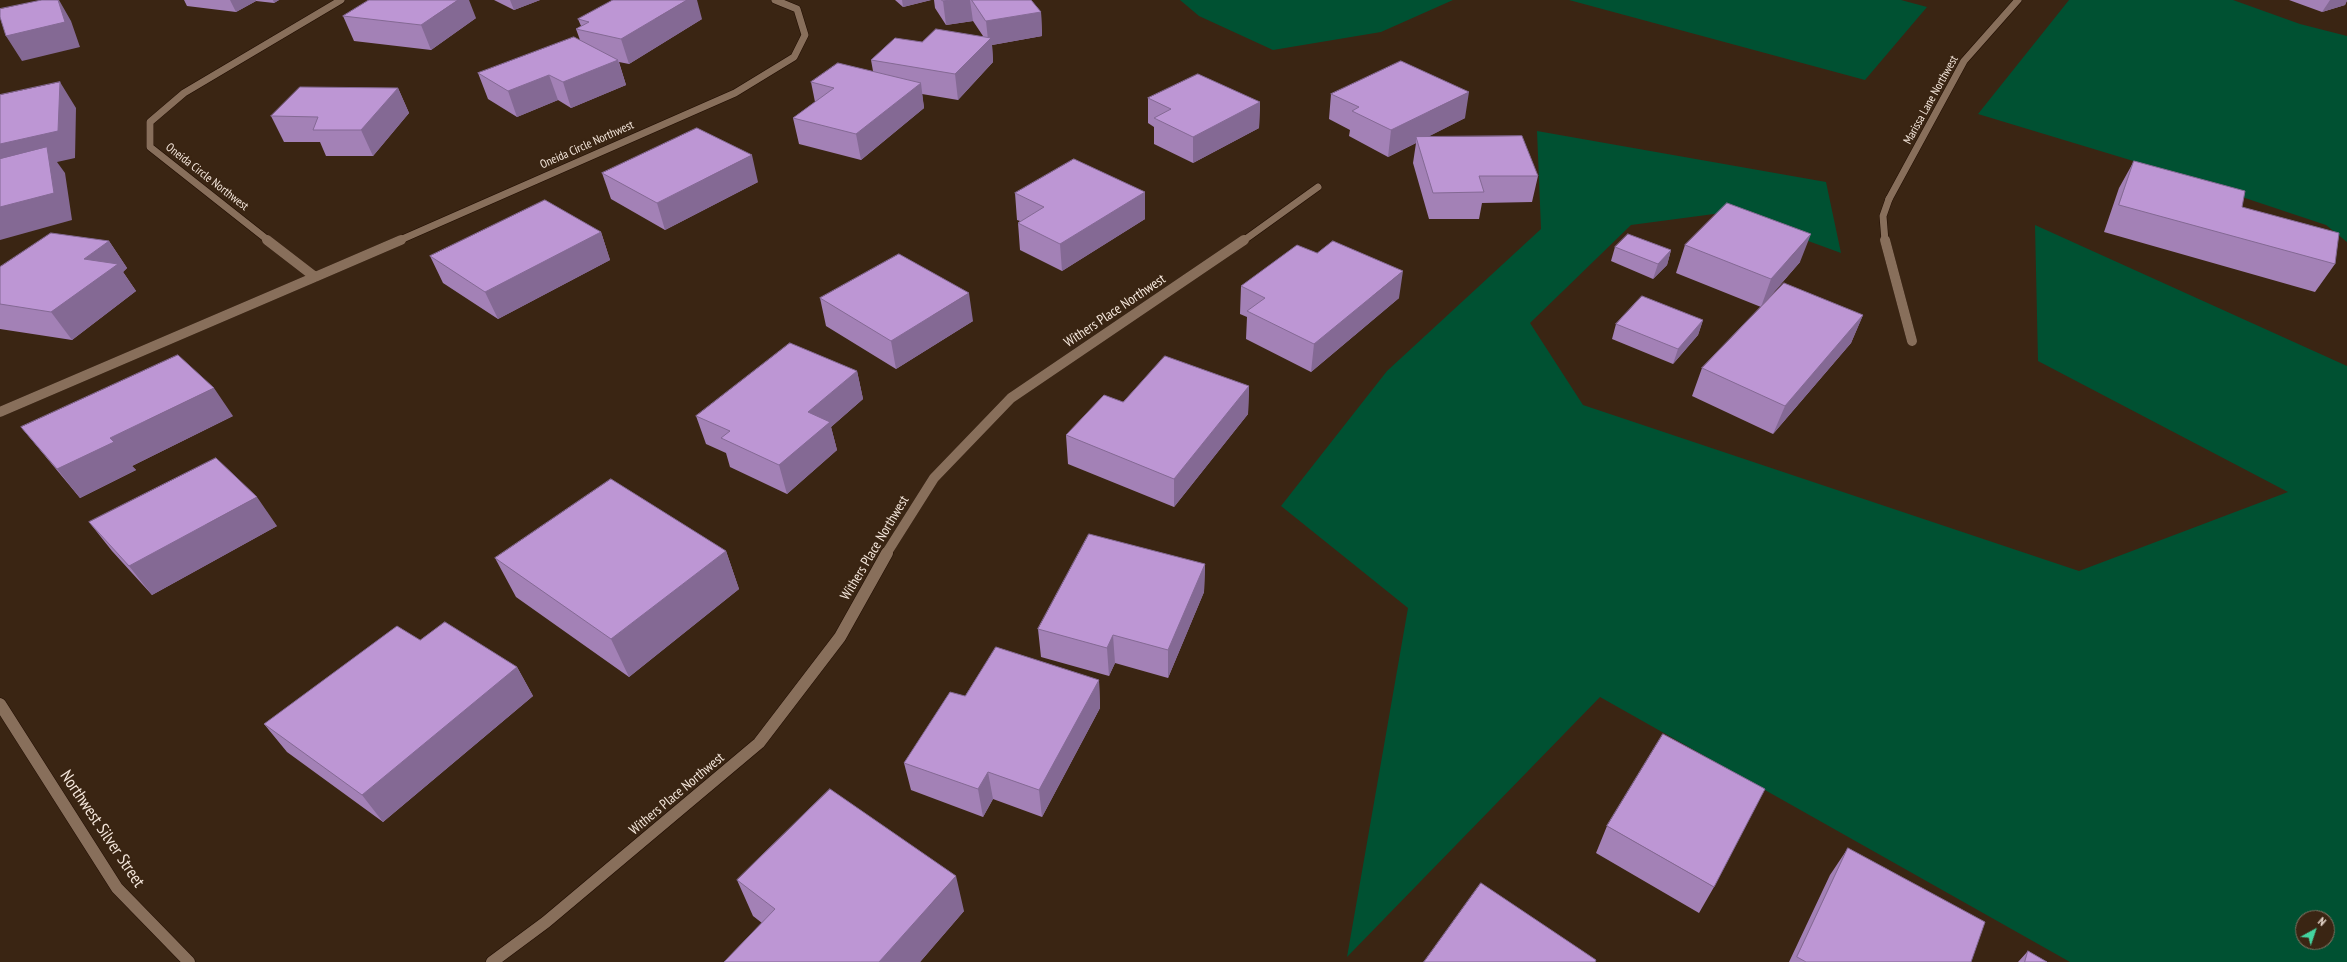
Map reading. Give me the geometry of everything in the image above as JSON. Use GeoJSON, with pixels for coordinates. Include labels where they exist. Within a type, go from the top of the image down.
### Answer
{"type":"FeatureCollection","features":[{"type":"Feature","properties":{"kind":"street","name":"Oneida Circle Northwest"},"geometry":{"type":"LineString","coordinates":[[315,277],[150,148],[150,122],[184,93],[341,0]]}},
{"type":"Feature","properties":{"kind":"street","name":"Oneida Circle Northwest"},"geometry":{"type":"LineString","coordinates":[[0,412],[315,277],[735,93],[794,57],[805,35],[797,9],[774,0]]}},
{"type":"Feature","properties":{"kind":"street","name":"Marissa Lane Northwest"},"geometry":{"type":"LineString","coordinates":[[1912,341],[1883,232],[1883,216],[1889,199],[1964,61],[2018,0]]}},
{"type":"Feature","properties":{"kind":"street","name":"Withers Place Northwest"},"geometry":{"type":"LineString","coordinates":[[492,962],[546,922],[759,743],[840,637],[878,567],[934,478],[1011,398],[1193,276],[1318,187]]}},
{"type":"Feature","properties":{"kind":"street","name":"Northwest Silver Street"},"geometry":{"type":"LineString","coordinates":[[0,704],[117,888],[189,962]]}},
{"type":"Feature","properties":{"kind":"green space"},"geometry":{"type":"Polygon","coordinates":[[[1180,0],[1453,0],[1381,32],[1273,50],[1199,16],[1180,0]]]}},
{"type":"Feature","properties":{"kind":"green space"},"geometry":{"type":"Polygon","coordinates":[[[1569,0],[1901,0],[1927,7],[1865,80],[1569,0]]]}},
{"type":"Feature","properties":{"kind":"green space"},"geometry":{"type":"Polygon","coordinates":[[[2069,0],[2233,0],[2300,24],[2347,36],[2347,242],[2326,225],[2140,163],[1978,114],[2069,0]]]}},
{"type":"Feature","properties":{"kind":"green space"},"geometry":{"type":"Polygon","coordinates":[[[1537,131],[1826,182],[1841,253],[1729,212],[1631,225],[1530,323],[1583,405],[2079,571],[2288,492],[2038,361],[2035,225],[2347,366],[2347,962],[2070,962],[1600,697],[1347,957],[1408,608],[1281,506],[1387,371],[1541,229],[1537,131]]]}},
{"type":"Feature","properties":{"kind":"building"},"geometry":{"type":"Polygon","coordinates":[[[42,0],[58,0],[65,22],[6,36],[0,17],[0,9],[42,0]]]}},
{"type":"Feature","properties":{"kind":"building"},"geometry":{"type":"Polygon","coordinates":[[[369,0],[458,0],[421,25],[343,16],[369,0]]]}},
{"type":"Feature","properties":{"kind":"building"},"geometry":{"type":"Polygon","coordinates":[[[613,0],[687,0],[621,39],[576,29],[589,22],[578,19],[613,0]]]}},
{"type":"Feature","properties":{"kind":"building"},"geometry":{"type":"Polygon","coordinates":[[[972,0],[1031,0],[1041,12],[986,21],[972,0]]]}},
{"type":"Feature","properties":{"kind":"building"},"geometry":{"type":"Polygon","coordinates":[[[936,29],[991,38],[955,74],[871,60],[895,38],[922,42],[936,29]]]}},
{"type":"Feature","properties":{"kind":"building"},"geometry":{"type":"Polygon","coordinates":[[[574,37],[618,60],[563,82],[549,75],[508,91],[478,73],[574,37]]]}},
{"type":"Feature","properties":{"kind":"building"},"geometry":{"type":"Polygon","coordinates":[[[1401,61],[1469,92],[1391,130],[1352,111],[1359,107],[1331,94],[1401,61]]]}},
{"type":"Feature","properties":{"kind":"building"},"geometry":{"type":"Polygon","coordinates":[[[838,63],[921,83],[856,134],[793,118],[834,88],[811,82],[838,63]]]}},
{"type":"Feature","properties":{"kind":"building"},"geometry":{"type":"Polygon","coordinates":[[[1198,74],[1260,102],[1193,137],[1154,118],[1171,109],[1148,98],[1198,74]]]}},
{"type":"Feature","properties":{"kind":"building"},"geometry":{"type":"Polygon","coordinates":[[[60,82],[58,131],[0,144],[0,95],[60,82]]]}},
{"type":"Feature","properties":{"kind":"building"},"geometry":{"type":"Polygon","coordinates":[[[300,87],[398,88],[361,130],[313,130],[318,117],[271,116],[300,87]]]}},
{"type":"Feature","properties":{"kind":"building"},"geometry":{"type":"Polygon","coordinates":[[[697,128],[752,155],[657,203],[602,173],[697,128]]]}},
{"type":"Feature","properties":{"kind":"building"},"geometry":{"type":"Polygon","coordinates":[[[1522,136],[1538,176],[1479,176],[1484,192],[1433,193],[1416,137],[1522,136]]]}},
{"type":"Feature","properties":{"kind":"building"},"geometry":{"type":"Polygon","coordinates":[[[47,147],[54,193],[0,207],[0,159],[47,147]]]}},
{"type":"Feature","properties":{"kind":"building"},"geometry":{"type":"Polygon","coordinates":[[[1074,159],[1145,192],[1060,244],[1018,223],[1044,207],[1015,193],[1074,159]]]}},
{"type":"Feature","properties":{"kind":"building"},"geometry":{"type":"Polygon","coordinates":[[[2134,161],[2245,191],[2242,207],[2339,233],[2335,264],[2119,205],[2134,161]]]}},
{"type":"Feature","properties":{"kind":"building"},"geometry":{"type":"Polygon","coordinates":[[[545,200],[601,232],[485,292],[430,256],[545,200]]]}},
{"type":"Feature","properties":{"kind":"building"},"geometry":{"type":"Polygon","coordinates":[[[1727,203],[1811,234],[1771,279],[1685,245],[1727,203]]]}},
{"type":"Feature","properties":{"kind":"building"},"geometry":{"type":"Polygon","coordinates":[[[51,233],[109,241],[84,259],[118,264],[51,312],[0,304],[0,267],[51,233]]]}},
{"type":"Feature","properties":{"kind":"building"},"geometry":{"type":"Polygon","coordinates":[[[1628,234],[1671,250],[1658,264],[1615,247],[1628,234]]]}},
{"type":"Feature","properties":{"kind":"building"},"geometry":{"type":"Polygon","coordinates":[[[1333,241],[1403,271],[1314,344],[1247,311],[1265,298],[1241,286],[1297,245],[1317,253],[1333,241]]]}},
{"type":"Feature","properties":{"kind":"building"},"geometry":{"type":"Polygon","coordinates":[[[899,254],[969,293],[891,341],[820,298],[899,254]]]}},
{"type":"Feature","properties":{"kind":"building"},"geometry":{"type":"Polygon","coordinates":[[[1784,283],[1863,315],[1785,406],[1702,368],[1784,283]]]}},
{"type":"Feature","properties":{"kind":"building"},"geometry":{"type":"Polygon","coordinates":[[[1642,296],[1703,320],[1678,349],[1616,324],[1642,296]]]}},
{"type":"Feature","properties":{"kind":"building"},"geometry":{"type":"Polygon","coordinates":[[[790,343],[857,371],[808,412],[830,422],[779,465],[721,438],[730,431],[696,416],[790,343]]]}},
{"type":"Feature","properties":{"kind":"building"},"geometry":{"type":"Polygon","coordinates":[[[178,355],[214,388],[110,438],[114,442],[57,469],[21,427],[178,355]]]}},
{"type":"Feature","properties":{"kind":"building"},"geometry":{"type":"Polygon","coordinates":[[[1165,356],[1249,386],[1174,479],[1066,435],[1104,395],[1123,402],[1165,356]]]}},
{"type":"Feature","properties":{"kind":"building"},"geometry":{"type":"Polygon","coordinates":[[[216,458],[257,497],[129,566],[89,522],[216,458]]]}},
{"type":"Feature","properties":{"kind":"building"},"geometry":{"type":"Polygon","coordinates":[[[611,479],[726,551],[611,639],[495,558],[611,479]]]}},
{"type":"Feature","properties":{"kind":"building"},"geometry":{"type":"Polygon","coordinates":[[[1089,534],[1205,564],[1168,650],[1113,635],[1107,648],[1038,629],[1089,534]]]}},
{"type":"Feature","properties":{"kind":"building"},"geometry":{"type":"Polygon","coordinates":[[[445,622],[517,667],[362,795],[264,724],[397,626],[420,640],[445,622]]]}},
{"type":"Feature","properties":{"kind":"building"},"geometry":{"type":"Polygon","coordinates":[[[996,647],[1099,680],[1039,790],[988,772],[978,789],[904,763],[950,692],[965,696],[996,647]]]}},
{"type":"Feature","properties":{"kind":"building"},"geometry":{"type":"Polygon","coordinates":[[[1663,734],[1765,789],[1714,887],[1607,826],[1663,734]]]}},
{"type":"Feature","properties":{"kind":"building"},"geometry":{"type":"Polygon","coordinates":[[[830,789],[956,876],[879,962],[724,962],[775,909],[737,880],[830,789]]]}},
{"type":"Feature","properties":{"kind":"building"},"geometry":{"type":"Polygon","coordinates":[[[1848,848],[1985,922],[1971,962],[1806,962],[1797,957],[1848,848]]]}},
{"type":"Feature","properties":{"kind":"building"},"geometry":{"type":"Polygon","coordinates":[[[1481,883],[1596,960],[1595,962],[1424,962],[1481,883]]]}},
{"type":"Feature","properties":{"kind":"building"},"geometry":{"type":"Polygon","coordinates":[[[2028,951],[2047,962],[2025,962],[2028,951]]]}}]}
